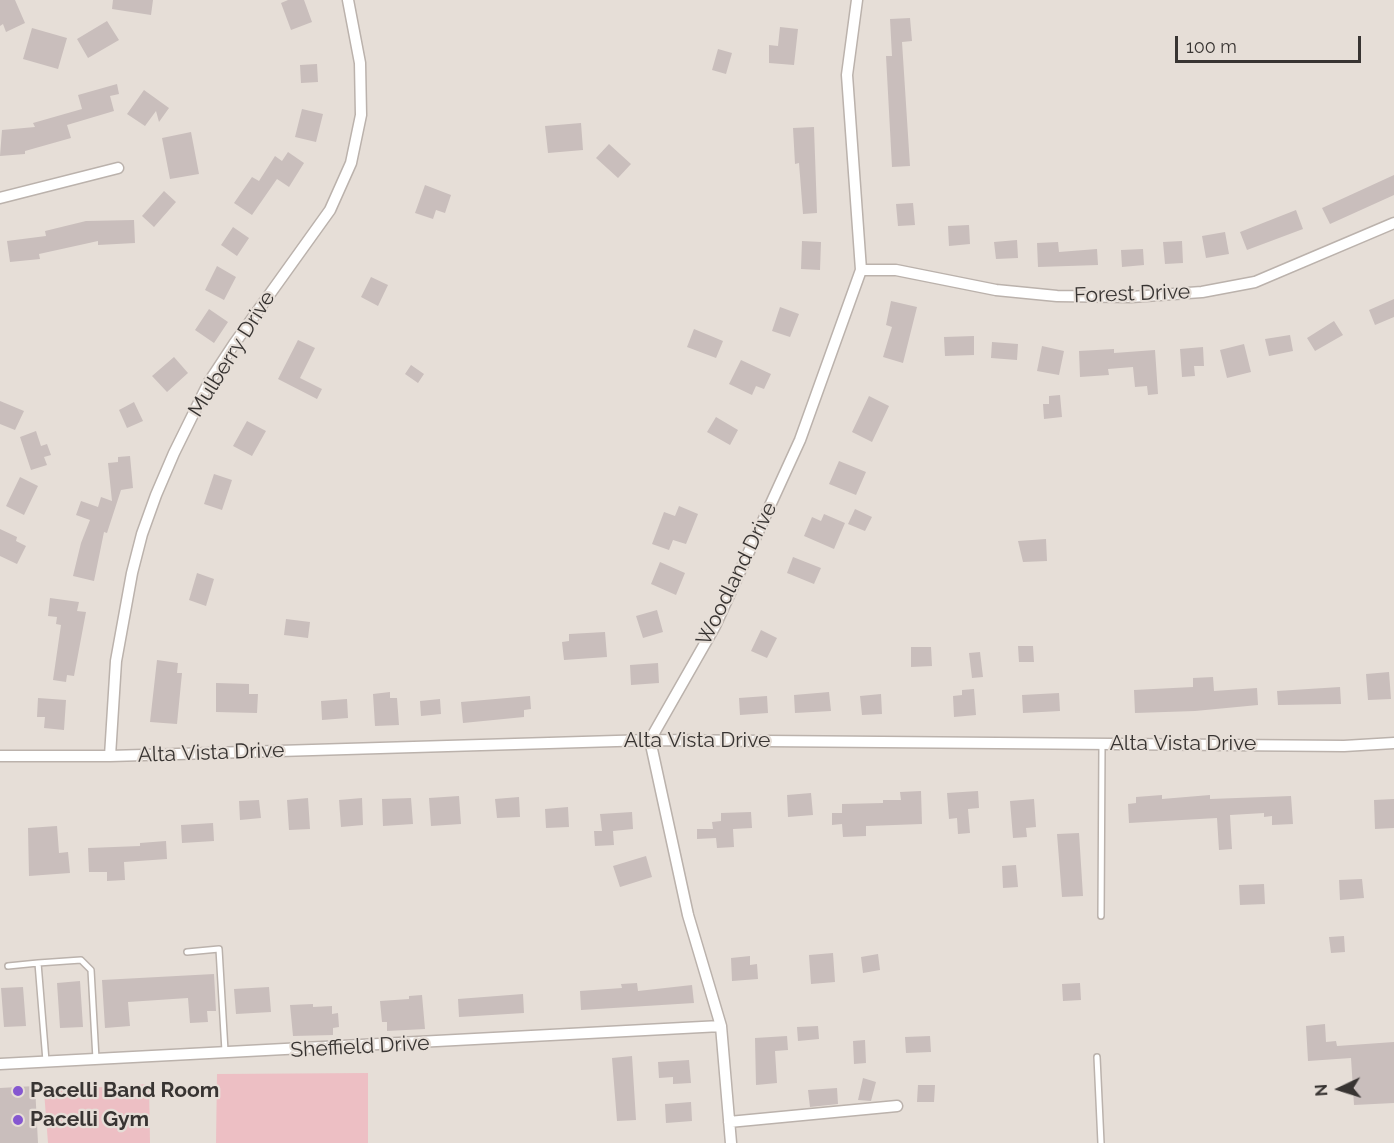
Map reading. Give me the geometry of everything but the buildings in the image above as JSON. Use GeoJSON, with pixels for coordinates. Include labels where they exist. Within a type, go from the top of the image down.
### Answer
{"type":"FeatureCollection","features":[{"type":"Feature","properties":{"kind":"street","name":"Mulberry Drive"},"geometry":{"type":"LineString","coordinates":[[110,756],[116,662],[132,573],[156,495],[174,453],[210,382],[234,344],[330,210],[351,163],[361,115],[360,63],[348,0]]}},
{"type":"Feature","properties":{"kind":"street","name":"Woodland Drive"},"geometry":{"type":"LineString","coordinates":[[650,741],[715,626],[800,440],[861,270],[847,75],[857,0]]}},
{"type":"Feature","properties":{"kind":"street"},"geometry":{"type":"LineString","coordinates":[[0,198],[117,168]]}},
{"type":"Feature","properties":{"kind":"street","name":"Forest Drive"},"geometry":{"type":"LineString","coordinates":[[861,270],[908,272],[996,290],[1057,296],[1131,297],[1202,292],[1256,282],[1394,223]]}},
{"type":"Feature","properties":{"kind":"street","name":"Alta Vista Drive"},"geometry":{"type":"LineString","coordinates":[[0,756],[110,756],[650,741],[1344,746],[1394,743]]}},
{"type":"Feature","properties":{"kind":"street"},"geometry":{"type":"LineString","coordinates":[[650,741],[688,915],[721,1026],[731,1143]]}},
{"type":"Feature","properties":{"kind":"street","name":"Sheffield Drive"},"geometry":{"type":"LineString","coordinates":[[0,1065],[721,1026]]}},
{"type":"Feature","properties":{"kind":"street"},"geometry":{"type":"LineString","coordinates":[[729,1122],[897,1106]]}},
{"type":"Feature","properties":{"kind":"lane"},"geometry":{"type":"LineString","coordinates":[[1101,916],[1102,743]]}},
{"type":"Feature","properties":{"kind":"lane"},"geometry":{"type":"LineString","coordinates":[[187,952],[219,950],[225,1053]]}},
{"type":"Feature","properties":{"kind":"lane"},"geometry":{"type":"LineString","coordinates":[[8,966],[81,960],[91,970],[96,1059]]}},
{"type":"Feature","properties":{"kind":"lane"},"geometry":{"type":"LineString","coordinates":[[38,963],[46,1063]]}},
{"type":"Feature","properties":{"kind":"lane"},"geometry":{"type":"LineString","coordinates":[[1097,1057],[1101,1143]]}},
{"type":"Feature","properties":{"kind":"shaded area"},"geometry":{"type":"Polygon","coordinates":[[[368,1073],[368,1143],[216,1143],[217,1074],[368,1073]]]}},
{"type":"Feature","properties":{"kind":"shaded area"},"geometry":{"type":"Polygon","coordinates":[[[149,1084],[150,1143],[48,1143],[44,1091],[149,1084]]]}},
{"type":"Feature","properties":{"kind":"place","name":"Pacelli Band Room"},"geometry":{"type":"Point","coordinates":[18,1091]}},
{"type":"Feature","properties":{"kind":"place","name":"Pacelli Gym"},"geometry":{"type":"Point","coordinates":[18,1120]}}]}
